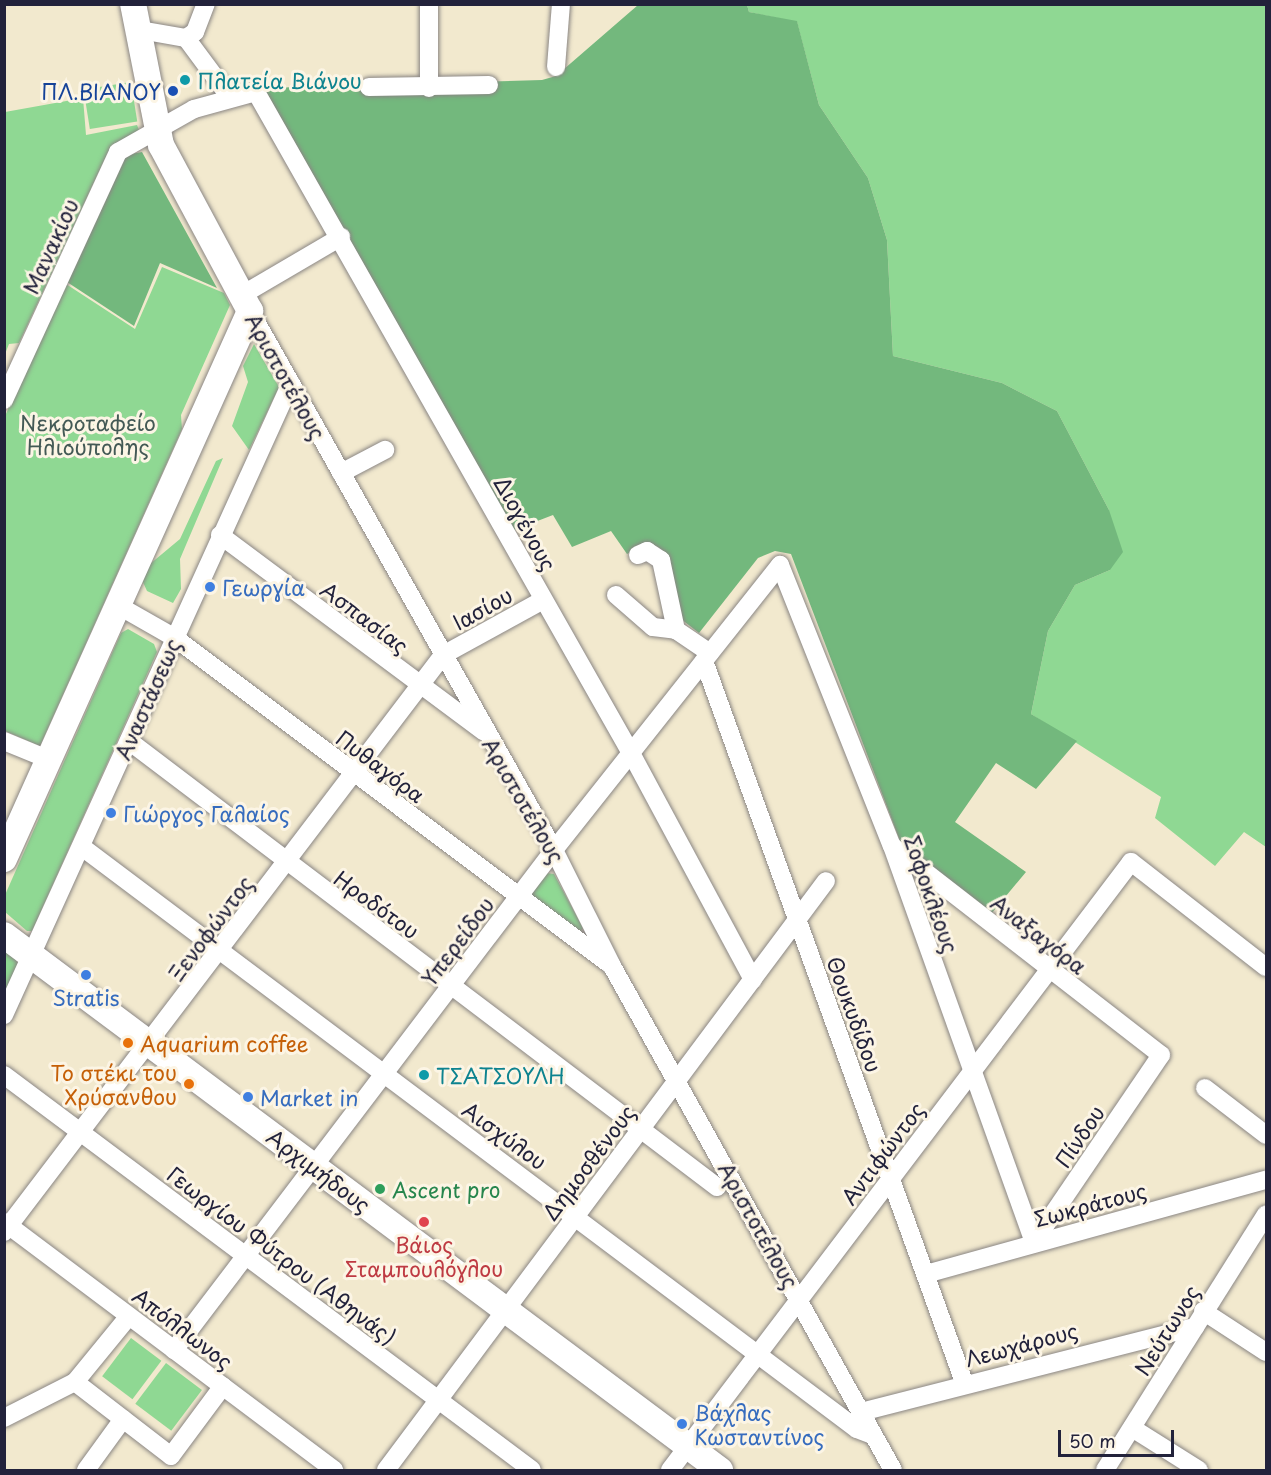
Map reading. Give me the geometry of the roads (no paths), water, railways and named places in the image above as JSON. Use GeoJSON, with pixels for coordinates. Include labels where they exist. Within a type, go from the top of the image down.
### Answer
{"type":"FeatureCollection","features":[{"type":"Feature","properties":{"kind":"street","name":"Αριστοτέλους"},"geometry":{"type":"LineString","coordinates":[[133,4],[140,30],[157,128],[245,303],[484,732],[554,850],[612,966],[678,1079],[893,1470]]}},
{"type":"Feature","properties":{"kind":"street"},"geometry":{"type":"LineString","coordinates":[[140,30],[186,38],[195,32],[206,4]]}},
{"type":"Feature","properties":{"kind":"street"},"geometry":{"type":"LineString","coordinates":[[429,4],[429,88]]}},
{"type":"Feature","properties":{"kind":"street"},"geometry":{"type":"LineString","coordinates":[[556,67],[561,4]]}},
{"type":"Feature","properties":{"kind":"street"},"geometry":{"type":"LineString","coordinates":[[186,38],[229,96]]}},
{"type":"Feature","properties":{"kind":"street"},"geometry":{"type":"LineString","coordinates":[[369,87],[429,88],[489,85]]}},
{"type":"Feature","properties":{"kind":"street","name":"Μανακίου"},"geometry":{"type":"LineString","coordinates":[[4,400],[118,152],[157,128],[229,96],[256,92]]}},
{"type":"Feature","properties":{"kind":"street","name":"Διογένους"},"geometry":{"type":"LineString","coordinates":[[256,92],[341,237],[632,755],[753,980]]}},
{"type":"Feature","properties":{"kind":"street"},"geometry":{"type":"LineString","coordinates":[[4,859],[119,606],[245,303],[341,237]]}},
{"type":"Feature","properties":{"kind":"street","name":"Αναστάσεως"},"geometry":{"type":"LineString","coordinates":[[4,1016],[82,847],[220,535],[291,383]]}},
{"type":"Feature","properties":{"kind":"street"},"geometry":{"type":"LineString","coordinates":[[341,473],[385,450]]}},
{"type":"Feature","properties":{"kind":"street","name":"Ασπασίας"},"geometry":{"type":"LineString","coordinates":[[220,535],[419,686],[484,732]]}},
{"type":"Feature","properties":{"kind":"street"},"geometry":{"type":"LineString","coordinates":[[638,555],[647,551],[661,560],[676,630]]}},
{"type":"Feature","properties":{"kind":"street","name":"Υπερείδου"},"geometry":{"type":"LineString","coordinates":[[174,1350],[554,850],[632,755],[780,565]]}},
{"type":"Feature","properties":{"kind":"street","name":"Σοφοκλέους"},"geometry":{"type":"LineString","coordinates":[[780,565],[892,846],[970,1073],[1034,1242]]}},
{"type":"Feature","properties":{"kind":"street"},"geometry":{"type":"LineString","coordinates":[[616,595],[652,627],[676,630],[707,657]]}},
{"type":"Feature","properties":{"kind":"street","name":"Ιασίου"},"geometry":{"type":"LineString","coordinates":[[443,655],[543,600]]}},
{"type":"Feature","properties":{"kind":"street","name":"Πυθαγόρα"},"geometry":{"type":"LineString","coordinates":[[119,606],[175,638],[353,774],[612,966]]}},
{"type":"Feature","properties":{"kind":"street","name":"Ξενοφώντος"},"geometry":{"type":"LineString","coordinates":[[7,1227],[83,1134],[443,655]]}},
{"type":"Feature","properties":{"kind":"street","name":"Θουκυδίδου"},"geometry":{"type":"LineString","coordinates":[[707,657],[797,920],[892,1177],[964,1382]]}},
{"type":"Feature","properties":{"kind":"street"},"geometry":{"type":"LineString","coordinates":[[4,741],[50,760]]}},
{"type":"Feature","properties":{"kind":"street","name":"Ηροδότου"},"geometry":{"type":"LineString","coordinates":[[129,741],[285,864],[717,1187]]}},
{"type":"Feature","properties":{"kind":"street","name":"Αναξαγόρα"},"geometry":{"type":"LineString","coordinates":[[892,846],[1048,971],[1161,1055]]}},
{"type":"Feature","properties":{"kind":"street","name":"Αισχύλου"},"geometry":{"type":"LineString","coordinates":[[82,847],[222,949],[385,1074],[759,1353],[873,1435]]}},
{"type":"Feature","properties":{"kind":"street","name":"Αντιφώντος"},"geometry":{"type":"LineString","coordinates":[[670,1470],[1131,862],[1266,967]]}},
{"type":"Feature","properties":{"kind":"street","name":"Δημοσθένους"},"geometry":{"type":"LineString","coordinates":[[386,1470],[826,881]]}},
{"type":"Feature","properties":{"kind":"street","name":"Αρχιμήδους"},"geometry":{"type":"LineString","coordinates":[[4,935],[720,1470]]}},
{"type":"Feature","properties":{"kind":"street","name":"Πίνδου"},"geometry":{"type":"LineString","coordinates":[[1034,1242],[1161,1055]]}},
{"type":"Feature","properties":{"kind":"street","name":"Γεωργίου Φύτρου (Αθηνάς)"},"geometry":{"type":"LineString","coordinates":[[4,1075],[532,1470]]}},
{"type":"Feature","properties":{"kind":"street"},"geometry":{"type":"LineString","coordinates":[[1205,1088],[1266,1135]]}},
{"type":"Feature","properties":{"kind":"street","name":"Σωκράτους"},"geometry":{"type":"LineString","coordinates":[[926,1274],[1034,1242],[1266,1180]]}},
{"type":"Feature","properties":{"kind":"street","name":"Νεύτωνος"},"geometry":{"type":"LineString","coordinates":[[1105,1470],[1266,1214]]}},
{"type":"Feature","properties":{"kind":"street","name":"Απόλλωνος"},"geometry":{"type":"LineString","coordinates":[[7,1227],[334,1470]]}},
{"type":"Feature","properties":{"kind":"street"},"geometry":{"type":"LineString","coordinates":[[4,1419],[75,1382],[129,1316]]}},
{"type":"Feature","properties":{"kind":"street"},"geometry":{"type":"LineString","coordinates":[[1199,1319],[1266,1352]]}},
{"type":"Feature","properties":{"kind":"street","name":"Λεωχάρους"},"geometry":{"type":"LineString","coordinates":[[861,1412],[1199,1319]]}},
{"type":"Feature","properties":{"kind":"street"},"geometry":{"type":"LineString","coordinates":[[75,1382],[123,1419],[173,1463],[223,1386]]}},
{"type":"Feature","properties":{"kind":"street"},"geometry":{"type":"LineString","coordinates":[[86,1470],[123,1419]]}},
{"type":"Feature","properties":{"kind":"street"},"geometry":{"type":"LineString","coordinates":[[1132,1428],[1199,1470]]}},
{"type":"Feature","properties":{"kind":"place","name":"Πλατεία Βιάνου"},"geometry":{"type":"Point","coordinates":[185,80]}},
{"type":"Feature","properties":{"kind":"place","name":"ΠΛ.ΒΙΑΝΟΥ"},"geometry":{"type":"Point","coordinates":[173,91]}},
{"type":"Feature","properties":{"kind":"place","name":"Γεωργία"},"geometry":{"type":"Point","coordinates":[210,587]}},
{"type":"Feature","properties":{"kind":"place","name":"Γιώργος Γαλαίος"},"geometry":{"type":"Point","coordinates":[111,813]}},
{"type":"Feature","properties":{"kind":"place","name":"Stratis"},"geometry":{"type":"Point","coordinates":[86,975]}},
{"type":"Feature","properties":{"kind":"place","name":"Aquarium coffee"},"geometry":{"type":"Point","coordinates":[128,1043]}},
{"type":"Feature","properties":{"kind":"place","name":"ΤΣΑΤΣΟΥΛΗ"},"geometry":{"type":"Point","coordinates":[424,1075]}},
{"type":"Feature","properties":{"kind":"place","name":"Το στέκι του Χρύσανθου"},"geometry":{"type":"Point","coordinates":[189,1084]}},
{"type":"Feature","properties":{"kind":"place","name":"Market in"},"geometry":{"type":"Point","coordinates":[248,1097]}},
{"type":"Feature","properties":{"kind":"place","name":"Ascent pro"},"geometry":{"type":"Point","coordinates":[380,1189]}},
{"type":"Feature","properties":{"kind":"place","name":"Βάιος Σταμπουλόγλου"},"geometry":{"type":"Point","coordinates":[424,1222]}},
{"type":"Feature","properties":{"kind":"place","name":"Βάχλας Κωσταντίνος"},"geometry":{"type":"Point","coordinates":[682,1424]}},
{"type":"Feature","properties":{"kind":"park label","name":"Νεκροταφείο Ηλιούπολης"},"geometry":{"type":"Point","coordinates":[88,434]}}]}
